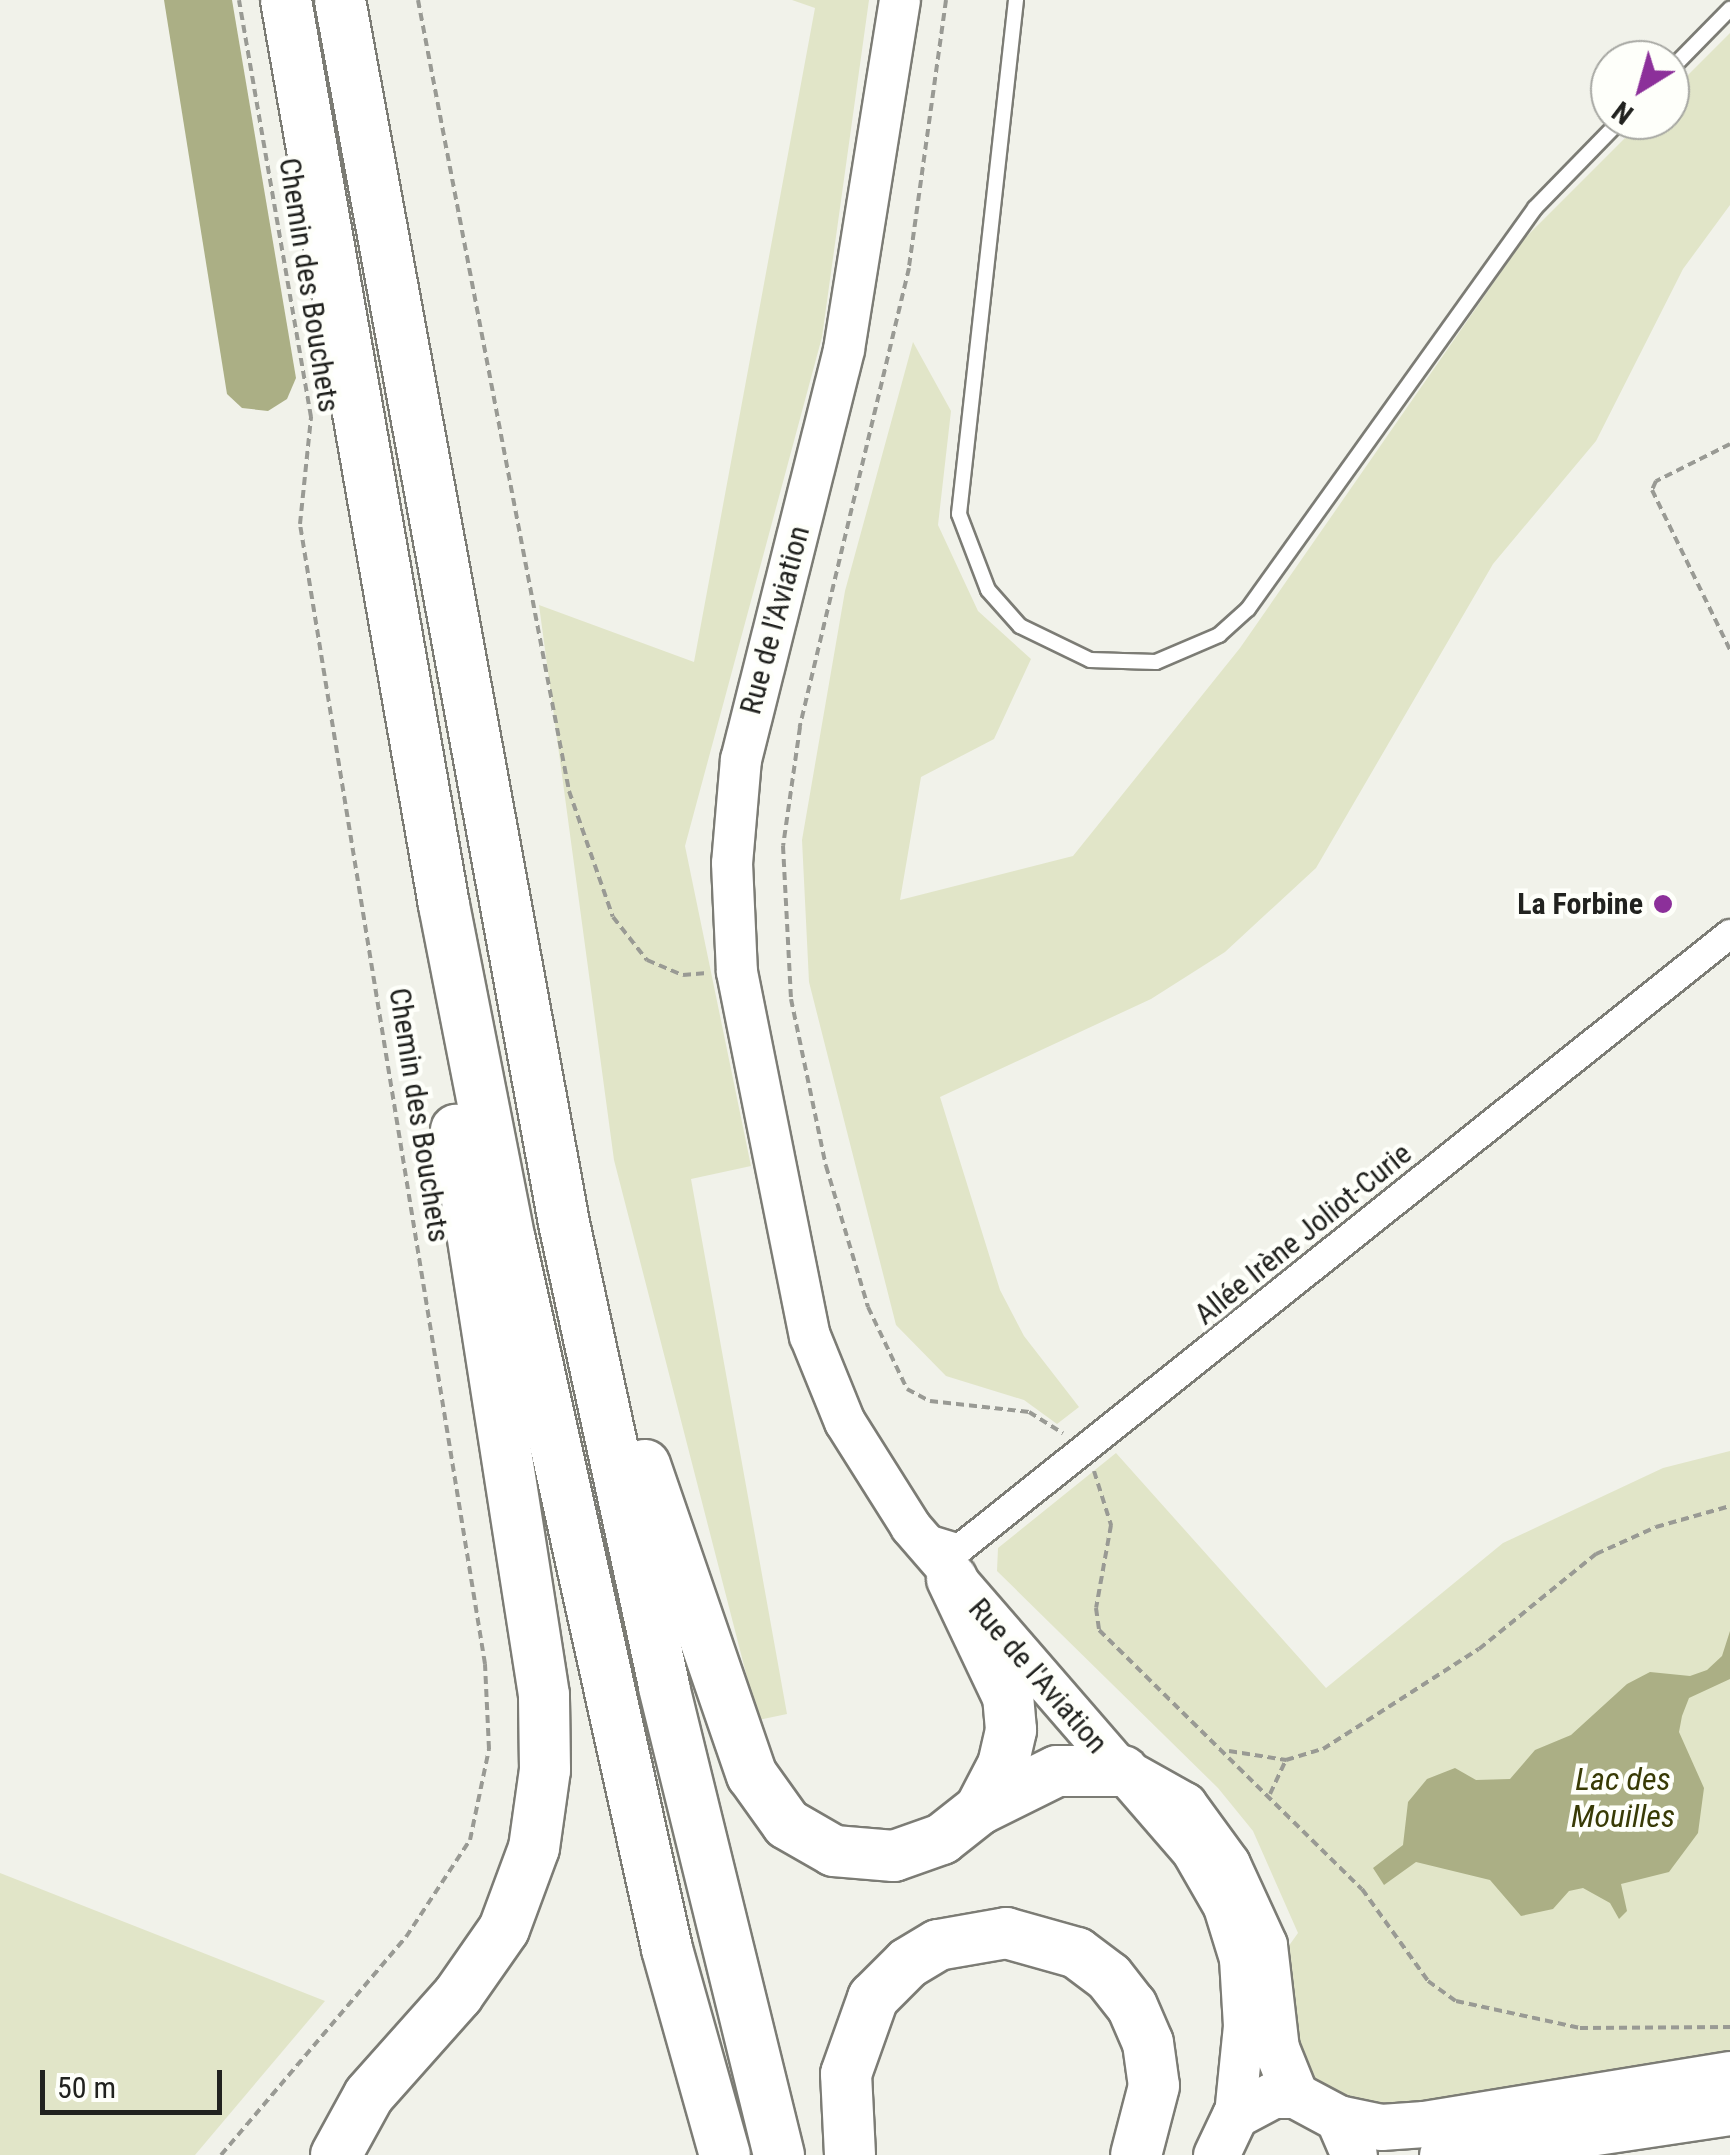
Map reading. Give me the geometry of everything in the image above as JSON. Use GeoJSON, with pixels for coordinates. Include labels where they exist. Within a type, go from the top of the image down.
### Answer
{"type":"FeatureCollection","features":[{"type":"Feature","properties":{"kind":"highway"},"geometry":{"type":"LineString","coordinates":[[286,0],[444,905],[608,1692],[667,1949],[725,2155]]}},
{"type":"Feature","properties":{"kind":"highway"},"geometry":{"type":"LineString","coordinates":[[340,0],[564,1223],[669,1705],[779,2155]]}},
{"type":"Feature","properties":{"kind":"highway"},"geometry":{"type":"LineString","coordinates":[[336,2155],[369,2096],[458,1996],[504,1929],[534,1848],[545,1770],[544,1695],[454,1108],[444,905]]}},
{"type":"Feature","properties":{"kind":"highway"},"geometry":{"type":"LineString","coordinates":[[564,1223],[712,1666],[752,1775],[773,1809],[817,1844],[872,1857],[925,1848],[980,1810],[1057,1771],[1122,1771]]}},
{"type":"Feature","properties":{"kind":"highway"},"geometry":{"type":"LineString","coordinates":[[956,1564],[998,1666],[1010,1713],[1003,1766],[980,1810]]}},
{"type":"Feature","properties":{"kind":"highway"},"geometry":{"type":"LineString","coordinates":[[850,2155],[846,2074],[873,1998],[924,1952],[992,1933],[1043,1939],[1077,1953],[1110,1977],[1132,2006],[1148,2042],[1154,2086],[1136,2155]]}},
{"type":"Feature","properties":{"kind":"main road"},"geometry":{"type":"LineString","coordinates":[[1122,1771],[1184,1805]]}},
{"type":"Feature","properties":{"kind":"main road","name":"Rue de l'Aviation"},"geometry":{"type":"LineString","coordinates":[[1184,1805],[1227,1864],[1264,1945],[1276,2048],[1295,2095]]}},
{"type":"Feature","properties":{"kind":"main road"},"geometry":{"type":"LineString","coordinates":[[1216,2155],[1235,2115],[1263,2099],[1295,2095],[1346,2137],[1381,2127],[1424,2124],[1730,2074]]}},
{"type":"Feature","properties":{"kind":"main road"},"geometry":{"type":"LineString","coordinates":[[1442,2155],[1521,2149],[1730,2112]]}},
{"type":"Feature","properties":{"kind":"street","name":"Rue de l'Aviation"},"geometry":{"type":"LineString","coordinates":[[900,0],[844,350],[741,759],[732,864],[737,972],[810,1336],[845,1422],[912,1526],[956,1564],[1184,1805]]}},
{"type":"Feature","properties":{"kind":"street","name":"Allée Irène Joliot-Curie"},"geometry":{"type":"LineString","coordinates":[[956,1564],[1082,1454],[1730,934]]}},
{"type":"Feature","properties":{"kind":"street","name":"Rue de l'Aviation"},"geometry":{"type":"LineString","coordinates":[[793,1243],[871,1425],[956,1564],[1193,1853],[1224,1907],[1240,1959],[1244,2026],[1235,2115]]}},
{"type":"Feature","properties":{"kind":"lane"},"geometry":{"type":"LineString","coordinates":[[1016,0],[959,514],[975,564],[999,602],[1033,634],[1090,660],[1156,662],[1220,635],[1248,609],[1535,208],[1601,140]]}},
{"type":"Feature","properties":{"kind":"lane"},"geometry":{"type":"LineString","coordinates":[[1690,50],[1730,9]]}},
{"type":"Feature","properties":{"kind":"path","name":"Chemin des Bouchets"},"geometry":{"type":"LineString","coordinates":[[221,2155],[406,1937],[470,1840],[489,1749],[482,1644],[300,524],[311,416],[238,0]]}},
{"type":"Feature","properties":{"kind":"path"},"geometry":{"type":"LineString","coordinates":[[418,0],[569,792],[614,917],[647,960],[683,975],[737,972]]}},
{"type":"Feature","properties":{"kind":"path"},"geometry":{"type":"LineString","coordinates":[[946,0],[909,268],[800,728],[783,846],[791,999],[826,1166],[868,1307],[908,1389],[930,1401],[1030,1412],[1082,1454],[1106,1497],[1111,1525],[1096,1608],[1100,1630],[1228,1751],[1362,1889],[1428,1981],[1456,2001],[1504,2015],[1580,2028],[1730,2027]]}},
{"type":"Feature","properties":{"kind":"path"},"geometry":{"type":"LineString","coordinates":[[1730,444],[1656,481],[1652,490],[1730,650]]}},
{"type":"Feature","properties":{"kind":"path"},"geometry":{"type":"LineString","coordinates":[[1228,1751],[1286,1760],[1323,1749],[1478,1648],[1596,1554],[1656,1527],[1730,1506]]}},
{"type":"Feature","properties":{"kind":"path"},"geometry":{"type":"LineString","coordinates":[[1270,1794],[1286,1760]]}},
{"type":"Feature","properties":{"kind":"shaded area"},"geometry":{"type":"Polygon","coordinates":[[[792,0],[869,0],[822,337],[685,846],[751,1166],[691,1179],[787,1714],[758,1720],[614,1160],[539,605],[694,662],[815,8],[792,0]]]}},
{"type":"Feature","properties":{"kind":"shaded area"},"geometry":{"type":"Polygon","coordinates":[[[1730,33],[1730,205],[1683,269],[1596,441],[1493,564],[1316,868],[1225,952],[1151,999],[940,1097],[1000,1290],[1024,1336],[1079,1407],[1057,1424],[1024,1400],[946,1376],[896,1325],[809,982],[802,840],[845,591],[913,342],[951,411],[938,525],[978,611],[1031,659],[994,739],[921,777],[900,900],[1073,856],[1240,648],[1524,239],[1623,140],[1690,140],[1690,73],[1730,33]]]}},
{"type":"Feature","properties":{"kind":"shaded area"},"geometry":{"type":"Polygon","coordinates":[[[1730,1451],[1730,2059],[1525,2094],[1358,2109],[1313,2082],[1288,2040],[1278,1961],[1298,1933],[1253,1831],[1218,1788],[997,1571],[998,1548],[1116,1453],[1326,1688],[1503,1543],[1663,1468],[1730,1451]]]}},
{"type":"Feature","properties":{"kind":"shaded area"},"geometry":{"type":"Polygon","coordinates":[[[0,1873],[325,2001],[195,2155],[0,2155],[0,1873]]]}},
{"type":"Feature","properties":{"kind":"water"},"geometry":{"type":"Polygon","coordinates":[[[164,0],[232,0],[296,378],[287,399],[268,411],[242,408],[227,394],[164,0]]]}},
{"type":"Feature","properties":{"kind":"water","name":"Lac des Mouilles"},"geometry":{"type":"Polygon","coordinates":[[[1730,1631],[1730,1679],[1689,1698],[1679,1732],[1704,1788],[1698,1833],[1669,1872],[1621,1884],[1627,1911],[1619,1919],[1610,1903],[1583,1888],[1569,1891],[1553,1909],[1521,1916],[1490,1880],[1416,1862],[1384,1885],[1373,1868],[1403,1845],[1408,1802],[1427,1779],[1455,1768],[1476,1780],[1510,1779],[1535,1750],[1571,1735],[1627,1684],[1650,1672],[1690,1676],[1707,1670],[1722,1656],[1730,1631]]]}},
{"type":"Feature","properties":{"kind":"place","name":"La Forbine"},"geometry":{"type":"Point","coordinates":[1663,904]}}]}
